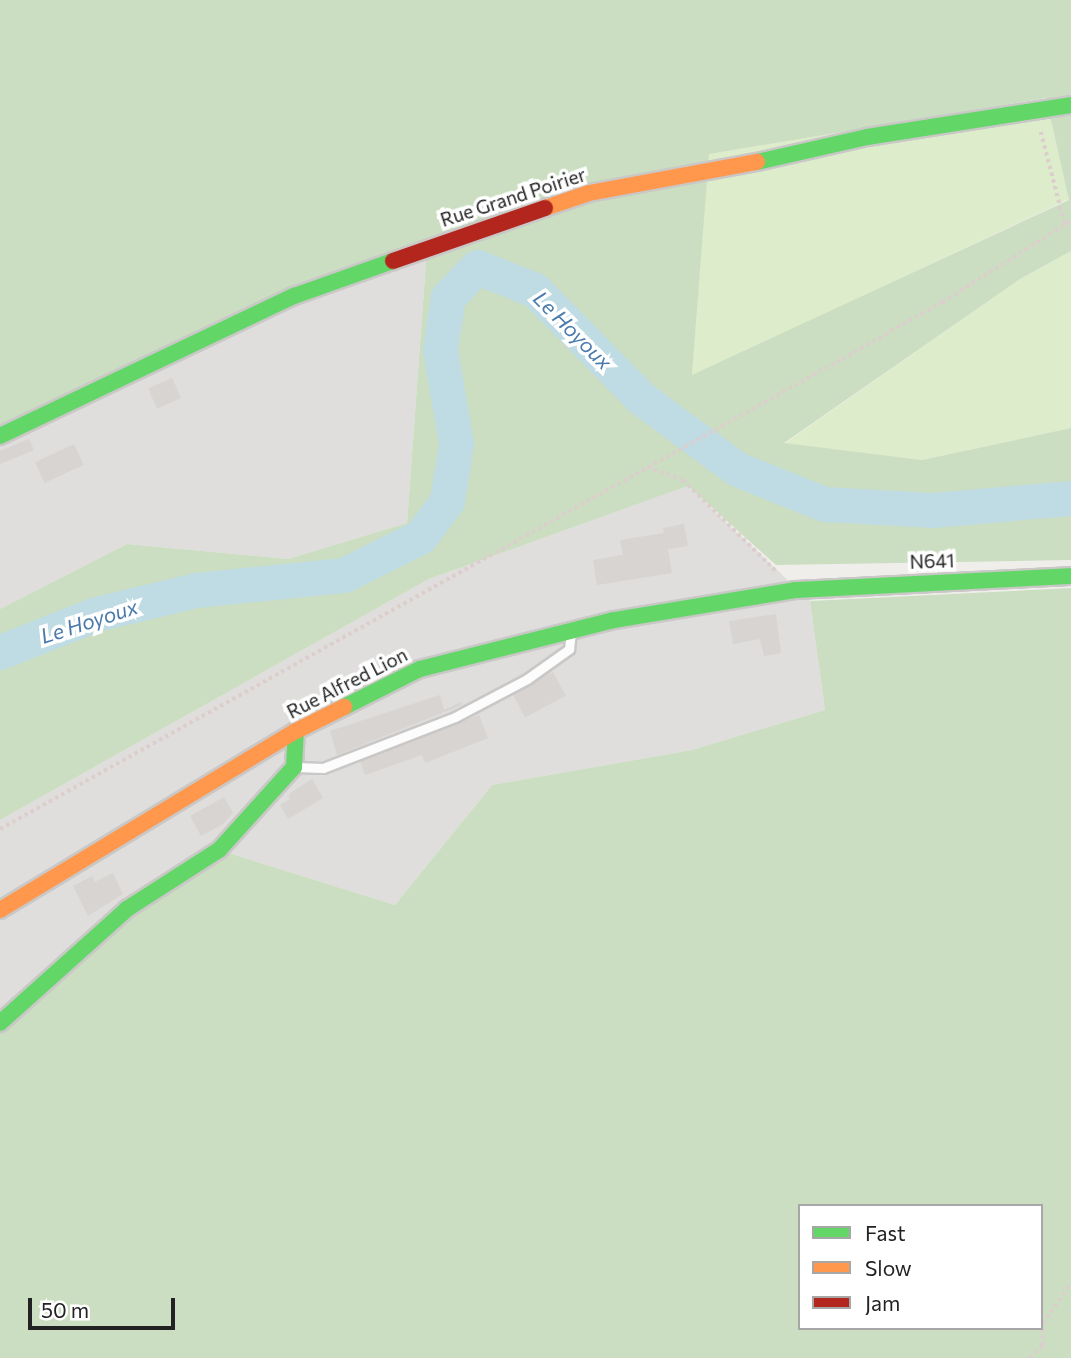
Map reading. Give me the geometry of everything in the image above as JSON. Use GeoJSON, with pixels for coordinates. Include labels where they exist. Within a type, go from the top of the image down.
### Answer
{"type":"FeatureCollection","features":[{"type":"Feature","properties":{"kind":"street","name":"Rue Grand Poirier"},"geometry":{"type":"LineString","coordinates":[[0,436],[294,296],[589,193],[737,167],[867,137],[1071,105]]}},
{"type":"Feature","properties":{"kind":"street","name":"N641"},"geometry":{"type":"LineString","coordinates":[[795,590],[1071,576]]}},
{"type":"Feature","properties":{"kind":"street","name":"Rue Alfred Lion"},"geometry":{"type":"LineString","coordinates":[[0,910],[296,732],[420,669],[614,620],[795,590]]}},
{"type":"Feature","properties":{"kind":"street"},"geometry":{"type":"LineString","coordinates":[[0,1023],[127,909],[219,850],[294,767],[296,732]]}},
{"type":"Feature","properties":{"kind":"lane"},"geometry":{"type":"LineString","coordinates":[[294,767],[323,768],[454,718],[527,679],[569,649],[571,631]]}},
{"type":"Feature","properties":{"kind":"path"},"geometry":{"type":"LineString","coordinates":[[1036,112],[1065,225]]}},
{"type":"Feature","properties":{"kind":"path"},"geometry":{"type":"LineString","coordinates":[[0,829],[942,302],[1071,221]]}},
{"type":"Feature","properties":{"kind":"path"},"geometry":{"type":"LineString","coordinates":[[647,467],[683,480],[795,590]]}},
{"type":"Feature","properties":{"kind":"path"},"geometry":{"type":"LineString","coordinates":[[1043,1324],[1071,1282]]}},
{"type":"Feature","properties":{"kind":"path"},"geometry":{"type":"LineString","coordinates":[[1029,1358],[1042,1346],[1043,1330]]}},
{"type":"Feature","properties":{"kind":"shaded area"},"geometry":{"type":"Polygon","coordinates":[[[427,247],[407,523],[288,559],[127,544],[0,609],[0,436],[427,247]]]}},
{"type":"Feature","properties":{"kind":"shaded area"},"geometry":{"type":"Polygon","coordinates":[[[688,486],[810,601],[825,710],[692,750],[492,785],[395,905],[219,850],[0,1023],[0,820],[429,579],[688,486]]]}},
{"type":"Feature","properties":{"kind":"green space"},"geometry":{"type":"Polygon","coordinates":[[[0,0],[1071,0],[1071,251],[1020,279],[784,443],[922,460],[1071,428],[1071,560],[776,565],[688,486],[429,579],[0,820],[0,609],[127,544],[288,559],[407,523],[427,248],[0,436],[0,0]],[[1046,98],[709,154],[692,375],[1069,200],[1046,98]]]}},
{"type":"Feature","properties":{"kind":"green space"},"geometry":{"type":"Polygon","coordinates":[[[1046,98],[1069,199],[692,376],[708,154],[1046,98]]]}},
{"type":"Feature","properties":{"kind":"green space"},"geometry":{"type":"Polygon","coordinates":[[[1071,251],[1071,428],[922,460],[784,444],[1020,279],[1071,251]]]}},
{"type":"Feature","properties":{"kind":"green space"},"geometry":{"type":"Polygon","coordinates":[[[1071,588],[1071,1358],[0,1358],[0,1023],[219,850],[395,905],[492,785],[692,750],[825,710],[810,601],[1071,588]]]}},
{"type":"Feature","properties":{"kind":"building"},"geometry":{"type":"Polygon","coordinates":[[[172,378],[181,398],[157,409],[148,389],[172,378]]]}},
{"type":"Feature","properties":{"kind":"building"},"geometry":{"type":"Polygon","coordinates":[[[29,439],[34,450],[0,464],[0,451],[29,439]]]}},
{"type":"Feature","properties":{"kind":"building"},"geometry":{"type":"Polygon","coordinates":[[[74,444],[84,465],[45,483],[35,462],[74,444]]]}},
{"type":"Feature","properties":{"kind":"building"},"geometry":{"type":"Polygon","coordinates":[[[684,524],[688,546],[668,549],[672,573],[597,585],[593,560],[623,555],[620,540],[664,533],[663,528],[684,524]]]}},
{"type":"Feature","properties":{"kind":"building"},"geometry":{"type":"Polygon","coordinates":[[[776,614],[781,653],[764,656],[760,639],[733,644],[729,621],[776,614]]]}},
{"type":"Feature","properties":{"kind":"building"},"geometry":{"type":"Polygon","coordinates":[[[553,672],[566,696],[525,717],[512,694],[553,672]]]}},
{"type":"Feature","properties":{"kind":"building"},"geometry":{"type":"Polygon","coordinates":[[[440,695],[444,710],[461,702],[462,705],[337,755],[330,731],[440,695]]]}},
{"type":"Feature","properties":{"kind":"building"},"geometry":{"type":"Polygon","coordinates":[[[479,715],[488,738],[425,763],[422,755],[365,775],[360,761],[479,715]]]}},
{"type":"Feature","properties":{"kind":"building"},"geometry":{"type":"Polygon","coordinates":[[[312,779],[323,798],[288,819],[280,805],[290,799],[288,796],[293,791],[312,779]]]}},
{"type":"Feature","properties":{"kind":"building"},"geometry":{"type":"Polygon","coordinates":[[[224,797],[233,813],[223,824],[201,836],[190,816],[224,797]]]}},
{"type":"Feature","properties":{"kind":"building"},"geometry":{"type":"Polygon","coordinates":[[[113,873],[123,894],[88,916],[73,886],[92,876],[95,882],[113,873]]]}},
{"type":"Feature","properties":{"kind":"waterway","name":"Le Hoyoux"},"geometry":{"type":"LineString","coordinates":[[0,652],[96,614],[196,590],[344,575],[420,537],[447,501],[456,443],[440,349],[448,297],[477,267],[535,290],[641,398],[737,469],[824,504],[933,510],[1071,498]]}},
{"type":"Feature","properties":{"kind":"traffic: fast"},"geometry":{"type":"LineString","coordinates":[[757,162],[867,137],[1071,105]]}},
{"type":"Feature","properties":{"kind":"traffic: fast"},"geometry":{"type":"LineString","coordinates":[[0,436],[294,296],[393,261]]}},
{"type":"Feature","properties":{"kind":"traffic: fast"},"geometry":{"type":"LineString","coordinates":[[344,707],[420,669],[614,620],[795,590],[1071,576]]}},
{"type":"Feature","properties":{"kind":"traffic: fast"},"geometry":{"type":"LineString","coordinates":[[0,1023],[127,909],[219,850],[294,767],[296,731]]}},
{"type":"Feature","properties":{"kind":"traffic: slow"},"geometry":{"type":"LineString","coordinates":[[545,208],[589,193],[757,162]]}},
{"type":"Feature","properties":{"kind":"traffic: slow"},"geometry":{"type":"LineString","coordinates":[[0,910],[296,731],[344,707]]}},
{"type":"Feature","properties":{"kind":"traffic: jam"},"geometry":{"type":"LineString","coordinates":[[393,261],[545,208]]}}]}
